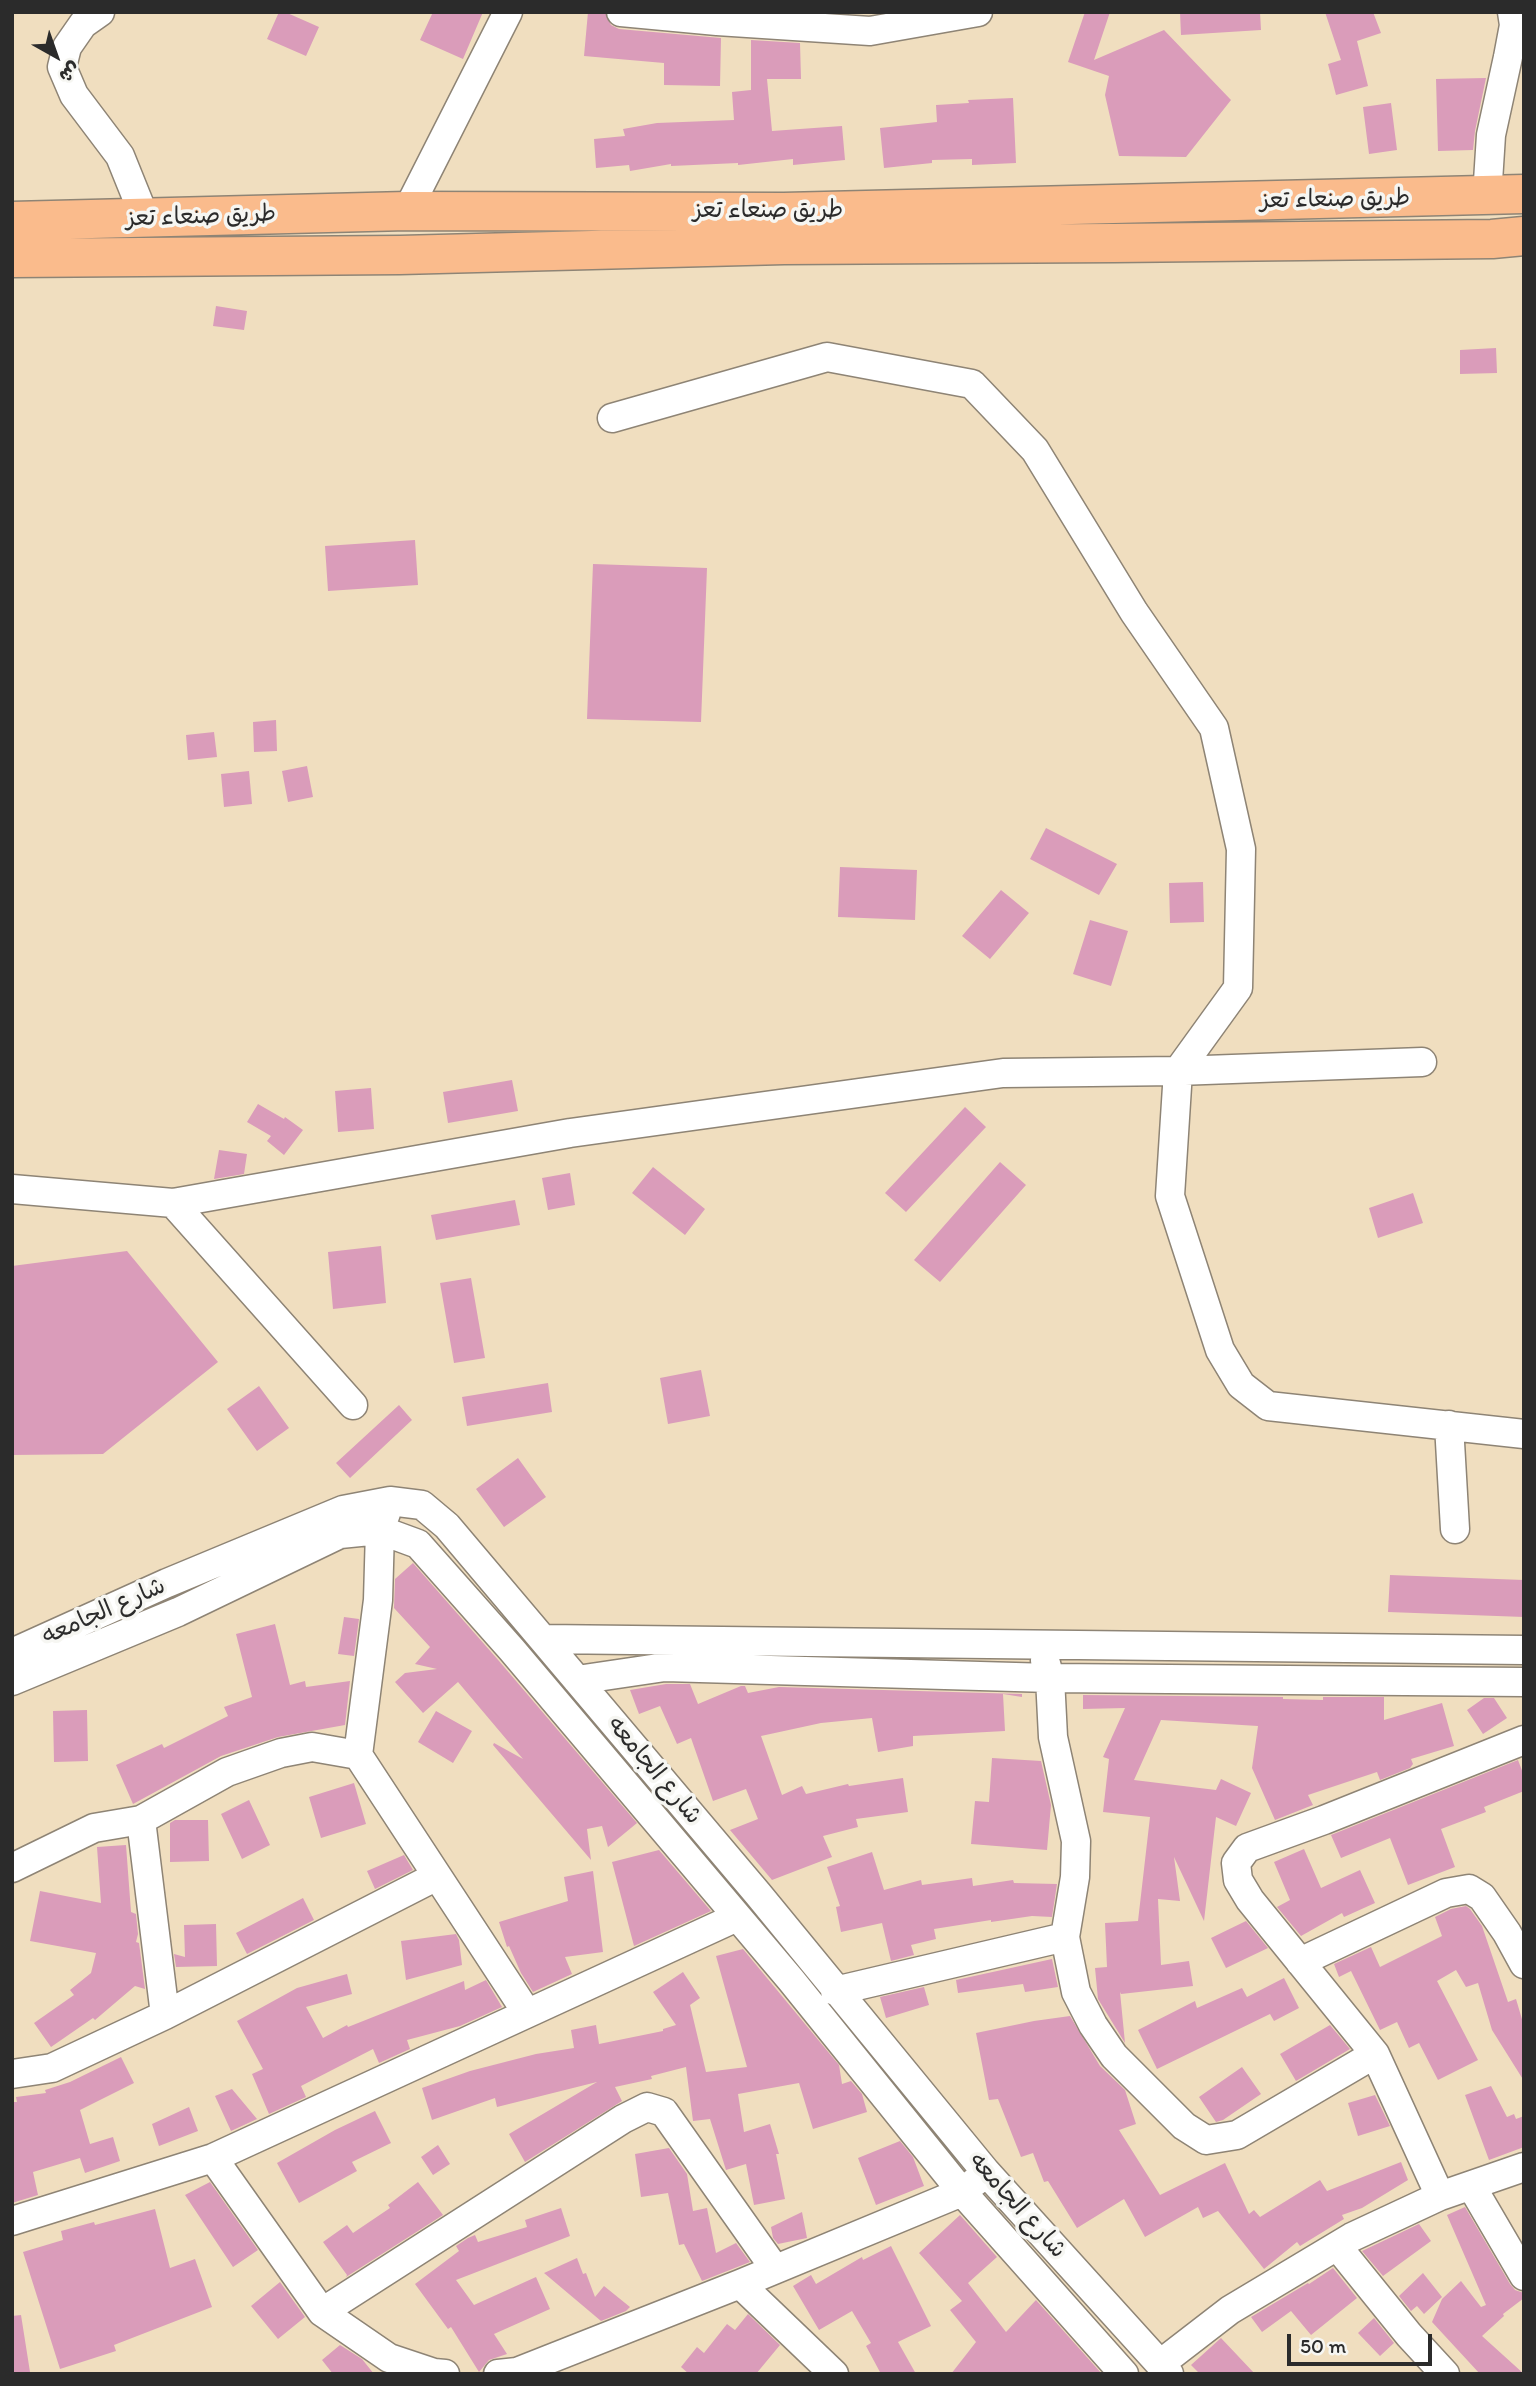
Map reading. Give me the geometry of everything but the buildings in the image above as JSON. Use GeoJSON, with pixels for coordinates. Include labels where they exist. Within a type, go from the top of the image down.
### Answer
{"type":"FeatureCollection","features":[{"type":"Feature","properties":{"kind":"highway","name":"طريق صنعاء تعز"},"geometry":{"type":"LineString","coordinates":[[12,221],[407,211],[784,212],[1506,195]]}},
{"type":"Feature","properties":{"kind":"highway","name":"طريق صنعاء تعز"},"geometry":{"type":"LineString","coordinates":[[12,258],[400,255],[785,245],[1492,239],[1524,236]]}},
{"type":"Feature","properties":{"kind":"street"},"geometry":{"type":"LineString","coordinates":[[100,12],[83,24],[67,47],[62,67],[74,95],[120,156],[145,218]]}},
{"type":"Feature","properties":{"kind":"street"},"geometry":{"type":"LineString","coordinates":[[407,211],[508,12]]}},
{"type":"Feature","properties":{"kind":"street"},"geometry":{"type":"LineString","coordinates":[[621,12],[718,17],[870,31],[912,19],[978,12]]}},
{"type":"Feature","properties":{"kind":"street"},"geometry":{"type":"LineString","coordinates":[[1506,195],[1491,135],[1514,25],[1513,12]]}},
{"type":"Feature","properties":{"kind":"street"},"geometry":{"type":"LineString","coordinates":[[612,418],[827,357],[972,384],[1035,450],[1135,612],[1214,728],[1241,849],[1238,988],[1178,1070],[1170,1196],[1220,1350],[1241,1385],[1268,1406],[1524,1434]]}},
{"type":"Feature","properties":{"kind":"street"},"geometry":{"type":"LineString","coordinates":[[12,1189],[173,1203],[570,1133],[1003,1073],[1422,1062]]}},
{"type":"Feature","properties":{"kind":"street"},"geometry":{"type":"LineString","coordinates":[[173,1203],[353,1405]]}},
{"type":"Feature","properties":{"kind":"street"},"geometry":{"type":"LineString","coordinates":[[1449,1425],[1455,1529]]}},
{"type":"Feature","properties":{"kind":"street"},"geometry":{"type":"LineString","coordinates":[[390,1501],[380,1530],[378,1600],[358,1755],[527,2013]]}},
{"type":"Feature","properties":{"kind":"street","name":"شارع الجامعه"},"geometry":{"type":"LineString","coordinates":[[12,1653],[343,1510],[390,1501],[422,1505],[447,1526],[543,1639],[758,1894],[986,2172],[1164,2369]]}},
{"type":"Feature","properties":{"kind":"street","name":"شارع الجامعه"},"geometry":{"type":"LineString","coordinates":[[12,1681],[178,1612],[340,1534],[380,1530],[418,1544],[512,1650],[791,1980],[962,2192],[1124,2374]]}},
{"type":"Feature","properties":{"kind":"street"},"geometry":{"type":"LineString","coordinates":[[543,1639],[1524,1650]]}},
{"type":"Feature","properties":{"kind":"street"},"geometry":{"type":"LineString","coordinates":[[1041,1644],[1050,1678],[1053,1737],[1076,1841],[1075,1877],[1065,1937],[1076,1992],[1115,2056],[1184,2126],[1206,2140],[1237,2135],[1375,2054]]}},
{"type":"Feature","properties":{"kind":"street"},"geometry":{"type":"LineString","coordinates":[[577,1680],[665,1667],[1050,1678],[1524,1682]]}},
{"type":"Feature","properties":{"kind":"street"},"geometry":{"type":"LineString","coordinates":[[1440,2196],[1375,2054],[1250,1900],[1238,1881],[1236,1863],[1247,1848],[1524,1740]]}},
{"type":"Feature","properties":{"kind":"street"},"geometry":{"type":"LineString","coordinates":[[12,1868],[94,1828],[141,1820],[227,1772],[281,1753],[312,1747],[358,1755]]}},
{"type":"Feature","properties":{"kind":"street"},"geometry":{"type":"LineString","coordinates":[[141,1820],[164,2015]]}},
{"type":"Feature","properties":{"kind":"street"},"geometry":{"type":"LineString","coordinates":[[12,2074],[52,2068],[164,2015],[437,1876]]}},
{"type":"Feature","properties":{"kind":"street"},"geometry":{"type":"LineString","coordinates":[[1300,1962],[1446,1893],[1469,1889],[1482,1897],[1524,1964]]}},
{"type":"Feature","properties":{"kind":"street"},"geometry":{"type":"LineString","coordinates":[[12,2221],[213,2158],[737,1917]]}},
{"type":"Feature","properties":{"kind":"street"},"geometry":{"type":"LineString","coordinates":[[835,1991],[1065,1937]]}},
{"type":"Feature","properties":{"kind":"street"},"geometry":{"type":"LineString","coordinates":[[322,2312],[623,2119],[647,2107],[664,2112],[775,2269]]}},
{"type":"Feature","properties":{"kind":"street"},"geometry":{"type":"LineString","coordinates":[[213,2158],[322,2312],[389,2358],[445,2374]]}},
{"type":"Feature","properties":{"kind":"street"},"geometry":{"type":"LineString","coordinates":[[1164,2369],[1230,2310],[1337,2246],[1440,2196],[1524,2167]]}},
{"type":"Feature","properties":{"kind":"street"},"geometry":{"type":"LineString","coordinates":[[498,2374],[517,2372],[740,2284],[962,2192],[986,2172]]}},
{"type":"Feature","properties":{"kind":"street"},"geometry":{"type":"LineString","coordinates":[[1472,2187],[1524,2276]]}},
{"type":"Feature","properties":{"kind":"street"},"geometry":{"type":"LineString","coordinates":[[1337,2246],[1445,2374]]}},
{"type":"Feature","properties":{"kind":"street"},"geometry":{"type":"LineString","coordinates":[[740,2284],[834,2374]]}}]}
